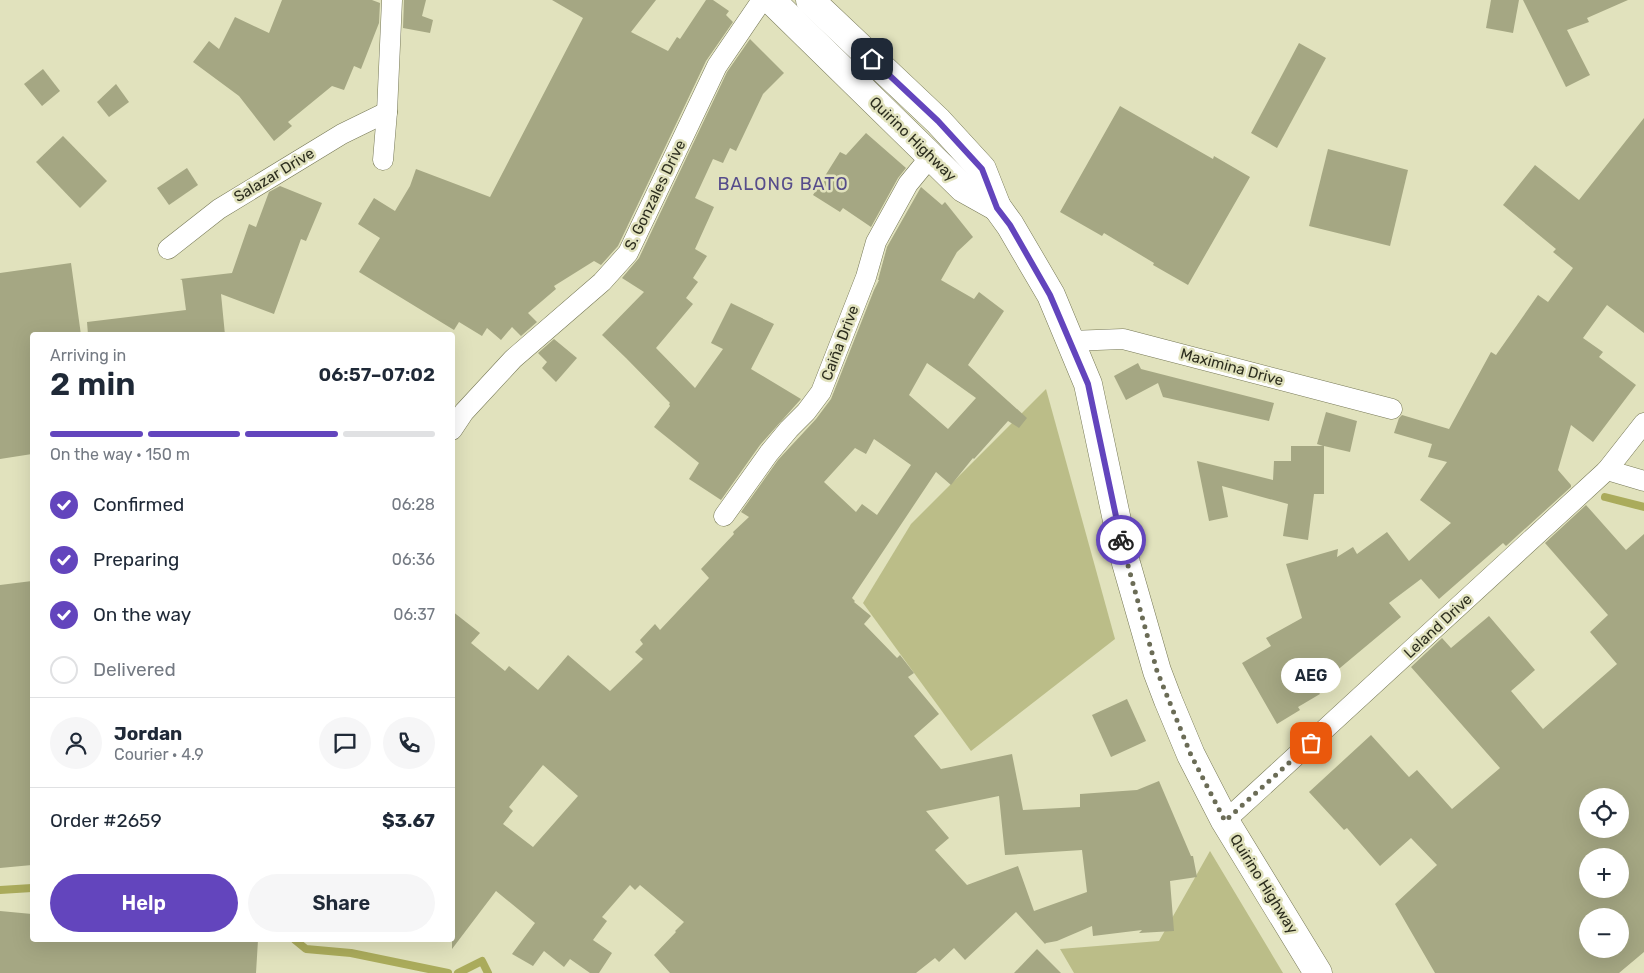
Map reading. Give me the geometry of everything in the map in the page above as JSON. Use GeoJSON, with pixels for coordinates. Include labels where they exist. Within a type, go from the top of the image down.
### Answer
{"type":"FeatureCollection","features":[{"type":"Feature","properties":{"kind":"main road","name":"Quirino Highway"},"geometry":{"type":"LineString","coordinates":[[771,0],[963,188],[997,208]]}},
{"type":"Feature","properties":{"kind":"main road","name":"Quirino Highway"},"geometry":{"type":"LineString","coordinates":[[810,0],[938,121],[982,169],[997,208],[1010,225],[1050,295],[1088,384],[1126,563],[1157,671],[1191,755],[1225,821],[1318,973]]}},
{"type":"Feature","properties":{"kind":"street"},"geometry":{"type":"LineString","coordinates":[[383,160],[392,0]]}},
{"type":"Feature","properties":{"kind":"street","name":"S. Gonzales Drive"},"geometry":{"type":"LineString","coordinates":[[455,426],[464,412],[514,359],[602,282],[628,253],[717,66],[762,0]]}},
{"type":"Feature","properties":{"kind":"street","name":"Salazar Drive"},"geometry":{"type":"LineString","coordinates":[[168,249],[219,208],[342,134],[387,112]]}},
{"type":"Feature","properties":{"kind":"street","name":"Caiña Drive"},"geometry":{"type":"LineString","coordinates":[[724,516],[769,453],[806,412],[821,392],[866,277],[876,242],[908,184],[931,156]]}},
{"type":"Feature","properties":{"kind":"street","name":"Maximina Drive"},"geometry":{"type":"LineString","coordinates":[[1070,341],[1123,339],[1392,409]]}},
{"type":"Feature","properties":{"kind":"street","name":"Leland Drive"},"geometry":{"type":"LineString","coordinates":[[1225,821],[1607,470],[1644,423]]}},
{"type":"Feature","properties":{"kind":"street"},"geometry":{"type":"LineString","coordinates":[[1607,470],[1644,481]]}},
{"type":"Feature","properties":{"kind":"green space"},"geometry":{"type":"Polygon","coordinates":[[[1046,389],[1115,639],[971,751],[863,603],[911,524],[1046,389]]]}},
{"type":"Feature","properties":{"kind":"green space"},"geometry":{"type":"Polygon","coordinates":[[[1210,851],[1283,973],[1074,973],[1060,949],[1159,941],[1210,851]]]}},
{"type":"Feature","properties":{"kind":"building"},"geometry":{"type":"Polygon","coordinates":[[[282,0],[372,0],[380,3],[379,23],[361,69],[354,66],[344,90],[332,86],[288,122],[292,126],[274,141],[239,96],[193,62],[209,41],[219,49],[235,17],[269,33],[282,0]]]}},
{"type":"Feature","properties":{"kind":"building"},"geometry":{"type":"Polygon","coordinates":[[[404,0],[426,0],[422,16],[433,20],[430,33],[403,28],[404,0]]]}},
{"type":"Feature","properties":{"kind":"building"},"geometry":{"type":"Polygon","coordinates":[[[552,0],[656,0],[631,32],[668,51],[677,37],[680,39],[706,0],[713,0],[729,11],[726,15],[733,22],[706,61],[618,246],[601,265],[594,261],[554,286],[556,289],[528,313],[537,322],[521,336],[512,327],[501,340],[487,328],[482,336],[459,322],[454,330],[359,272],[380,238],[358,224],[374,198],[395,211],[410,186],[416,169],[490,197],[583,18],[552,0]]]}},
{"type":"Feature","properties":{"kind":"building"},"geometry":{"type":"Polygon","coordinates":[[[1491,0],[1519,0],[1513,33],[1486,28],[1491,0]]]}},
{"type":"Feature","properties":{"kind":"building"},"geometry":{"type":"Polygon","coordinates":[[[1523,0],[1628,0],[1587,18],[1589,22],[1567,30],[1590,75],[1566,87],[1523,0]]]}},
{"type":"Feature","properties":{"kind":"building"},"geometry":{"type":"Polygon","coordinates":[[[750,39],[784,73],[763,94],[736,151],[730,148],[723,163],[713,159],[695,198],[714,207],[695,249],[707,256],[693,278],[698,282],[686,298],[693,304],[656,348],[695,388],[723,349],[711,343],[731,303],[774,324],[751,369],[801,399],[760,445],[721,500],[689,479],[699,463],[654,427],[670,406],[670,403],[602,335],[644,292],[622,278],[639,258],[727,72],[750,39]]]}},
{"type":"Feature","properties":{"kind":"building"},"geometry":{"type":"Polygon","coordinates":[[[1299,43],[1326,58],[1277,148],[1251,133],[1299,43]]]}},
{"type":"Feature","properties":{"kind":"building"},"geometry":{"type":"Polygon","coordinates":[[[43,69],[60,91],[42,106],[24,84],[43,69]]]}},
{"type":"Feature","properties":{"kind":"building"},"geometry":{"type":"Polygon","coordinates":[[[116,84],[129,102],[109,117],[97,102],[116,84]]]}},
{"type":"Feature","properties":{"kind":"building"},"geometry":{"type":"Polygon","coordinates":[[[1120,106],[1213,159],[1214,156],[1250,177],[1188,285],[1104,233],[1102,236],[1060,212],[1120,106]]]}},
{"type":"Feature","properties":{"kind":"building"},"geometry":{"type":"Polygon","coordinates":[[[1644,118],[1644,333],[1607,305],[1583,338],[1603,352],[1599,357],[1636,385],[1593,442],[1571,425],[1558,470],[1571,487],[1506,546],[1503,543],[1439,599],[1421,579],[1389,603],[1401,617],[1316,688],[1320,694],[1298,707],[1300,710],[1277,724],[1242,663],[1271,646],[1266,638],[1302,618],[1286,564],[1338,549],[1337,557],[1353,547],[1357,554],[1387,532],[1409,561],[1451,523],[1420,500],[1447,462],[1428,457],[1432,444],[1394,433],[1399,418],[1402,415],[1449,429],[1491,352],[1496,355],[1538,295],[1548,302],[1573,268],[1553,252],[1556,249],[1503,205],[1535,165],[1579,200],[1644,118]]]}},
{"type":"Feature","properties":{"kind":"building"},"geometry":{"type":"Polygon","coordinates":[[[866,133],[906,168],[898,178],[871,227],[843,208],[840,212],[813,195],[840,152],[846,155],[866,133]]]}},
{"type":"Feature","properties":{"kind":"building"},"geometry":{"type":"Polygon","coordinates":[[[63,136],[107,181],[80,208],[36,162],[63,136]]]}},
{"type":"Feature","properties":{"kind":"building"},"geometry":{"type":"Polygon","coordinates":[[[1328,149],[1408,170],[1390,246],[1309,226],[1328,149]]]}},
{"type":"Feature","properties":{"kind":"building"},"geometry":{"type":"Polygon","coordinates":[[[187,168],[198,185],[169,205],[157,188],[187,168]]]}},
{"type":"Feature","properties":{"kind":"building"},"geometry":{"type":"Polygon","coordinates":[[[280,186],[322,203],[306,241],[301,239],[274,314],[221,294],[225,332],[88,332],[87,322],[186,310],[182,280],[180,279],[232,273],[249,224],[256,227],[269,192],[280,186]]]}},
{"type":"Feature","properties":{"kind":"building"},"geometry":{"type":"Polygon","coordinates":[[[921,187],[942,205],[945,202],[973,237],[957,252],[941,280],[974,299],[979,292],[1004,311],[968,365],[1027,418],[1019,428],[1008,421],[973,458],[951,485],[936,472],[852,598],[854,602],[871,616],[864,624],[897,658],[900,655],[914,673],[908,677],[939,714],[914,736],[941,769],[1012,754],[1023,810],[1080,807],[1080,794],[1137,790],[1159,781],[1191,856],[1193,856],[1197,877],[1170,881],[1174,931],[1139,933],[1142,930],[1093,936],[1092,926],[1045,944],[1016,912],[965,960],[954,948],[939,962],[935,958],[916,973],[670,973],[654,955],[684,922],[640,885],[635,890],[630,885],[602,917],[607,921],[593,940],[612,953],[599,973],[590,973],[570,959],[564,967],[544,951],[533,966],[512,954],[535,923],[496,891],[452,949],[452,942],[455,942],[455,613],[480,633],[471,643],[505,671],[509,666],[538,690],[568,655],[610,691],[643,659],[635,652],[643,644],[640,640],[655,624],[660,630],[709,578],[701,569],[734,534],[733,532],[749,517],[741,512],[778,460],[816,419],[831,399],[878,280],[887,247],[921,187]],[[927,363],[909,395],[948,429],[976,398],[927,363]],[[874,439],[866,454],[855,448],[824,482],[856,512],[862,504],[877,515],[911,465],[874,439]],[[543,765],[509,807],[513,811],[503,824],[533,847],[578,796],[543,765]],[[999,796],[926,811],[949,838],[935,850],[967,885],[1018,866],[1034,911],[1087,892],[1082,850],[1005,855],[999,796]]]}},
{"type":"Feature","properties":{"kind":"building"},"geometry":{"type":"Polygon","coordinates":[[[71,263],[81,332],[30,332],[30,454],[0,459],[0,273],[71,263]]]}},
{"type":"Feature","properties":{"kind":"building"},"geometry":{"type":"Polygon","coordinates":[[[554,339],[577,358],[556,382],[542,368],[547,362],[538,353],[554,339]]]}},
{"type":"Feature","properties":{"kind":"building"},"geometry":{"type":"Polygon","coordinates":[[[1138,363],[1141,369],[1274,403],[1269,421],[1163,397],[1158,383],[1126,400],[1114,376],[1138,363]]]}},
{"type":"Feature","properties":{"kind":"building"},"geometry":{"type":"Polygon","coordinates":[[[1326,412],[1357,421],[1350,452],[1324,446],[1324,494],[1314,494],[1308,540],[1283,536],[1288,504],[1222,486],[1228,517],[1209,521],[1197,461],[1273,480],[1274,461],[1291,461],[1291,446],[1323,446],[1317,444],[1326,412]]]}},
{"type":"Feature","properties":{"kind":"building"},"geometry":{"type":"Polygon","coordinates":[[[1586,505],[1626,550],[1644,534],[1644,952],[1619,973],[1435,973],[1395,904],[1437,865],[1411,838],[1380,866],[1347,828],[1344,830],[1309,792],[1371,735],[1409,777],[1417,770],[1452,809],[1500,768],[1411,667],[1442,638],[1451,648],[1489,616],[1535,670],[1511,691],[1543,729],[1617,664],[1590,632],[1608,615],[1545,543],[1586,505]]]}},
{"type":"Feature","properties":{"kind":"building"},"geometry":{"type":"Polygon","coordinates":[[[30,581],[30,865],[0,868],[0,585],[30,581]]]}},
{"type":"Feature","properties":{"kind":"building"},"geometry":{"type":"Polygon","coordinates":[[[1127,699],[1146,741],[1111,757],[1092,715],[1127,699]]]}},
{"type":"Feature","properties":{"kind":"building"},"geometry":{"type":"Polygon","coordinates":[[[0,911],[30,914],[30,942],[258,942],[256,973],[0,973],[0,911]]]}},
{"type":"Feature","properties":{"kind":"building"},"geometry":{"type":"Polygon","coordinates":[[[1037,949],[1061,973],[1014,973],[1037,949]]]}},
{"type":"Feature","properties":{"kind":"waterway"},"geometry":{"type":"LineString","coordinates":[[1605,497],[1644,507]]}},
{"type":"Feature","properties":{"kind":"waterway"},"geometry":{"type":"LineString","coordinates":[[0,890],[30,888]]}},
{"type":"Feature","properties":{"kind":"waterway"},"geometry":{"type":"LineString","coordinates":[[297,942],[306,949],[351,953],[448,973]]}},
{"type":"Feature","properties":{"kind":"waterway"},"geometry":{"type":"LineString","coordinates":[[458,973],[482,961],[488,973]]}},
{"type":"Feature","properties":{"kind":"way so far"},"geometry":{"type":"LineString","coordinates":[[1121,540],[1157,671],[1191,755],[1225,821],[1311,743]]}},
{"type":"Feature","properties":{"kind":"place","name":"AEG"},"geometry":{"type":"Point","coordinates":[1311,743]}},
{"type":"Feature","properties":{"kind":"district","name":"BALONG BATO"},"geometry":{"type":"Point","coordinates":[783,184]}},
{"type":"Feature","properties":{"kind":"route"},"geometry":{"type":"LineString","coordinates":[[872,59],[938,121],[982,169],[997,208],[1010,225],[1050,295],[1088,384],[1121,540]]}}]}
